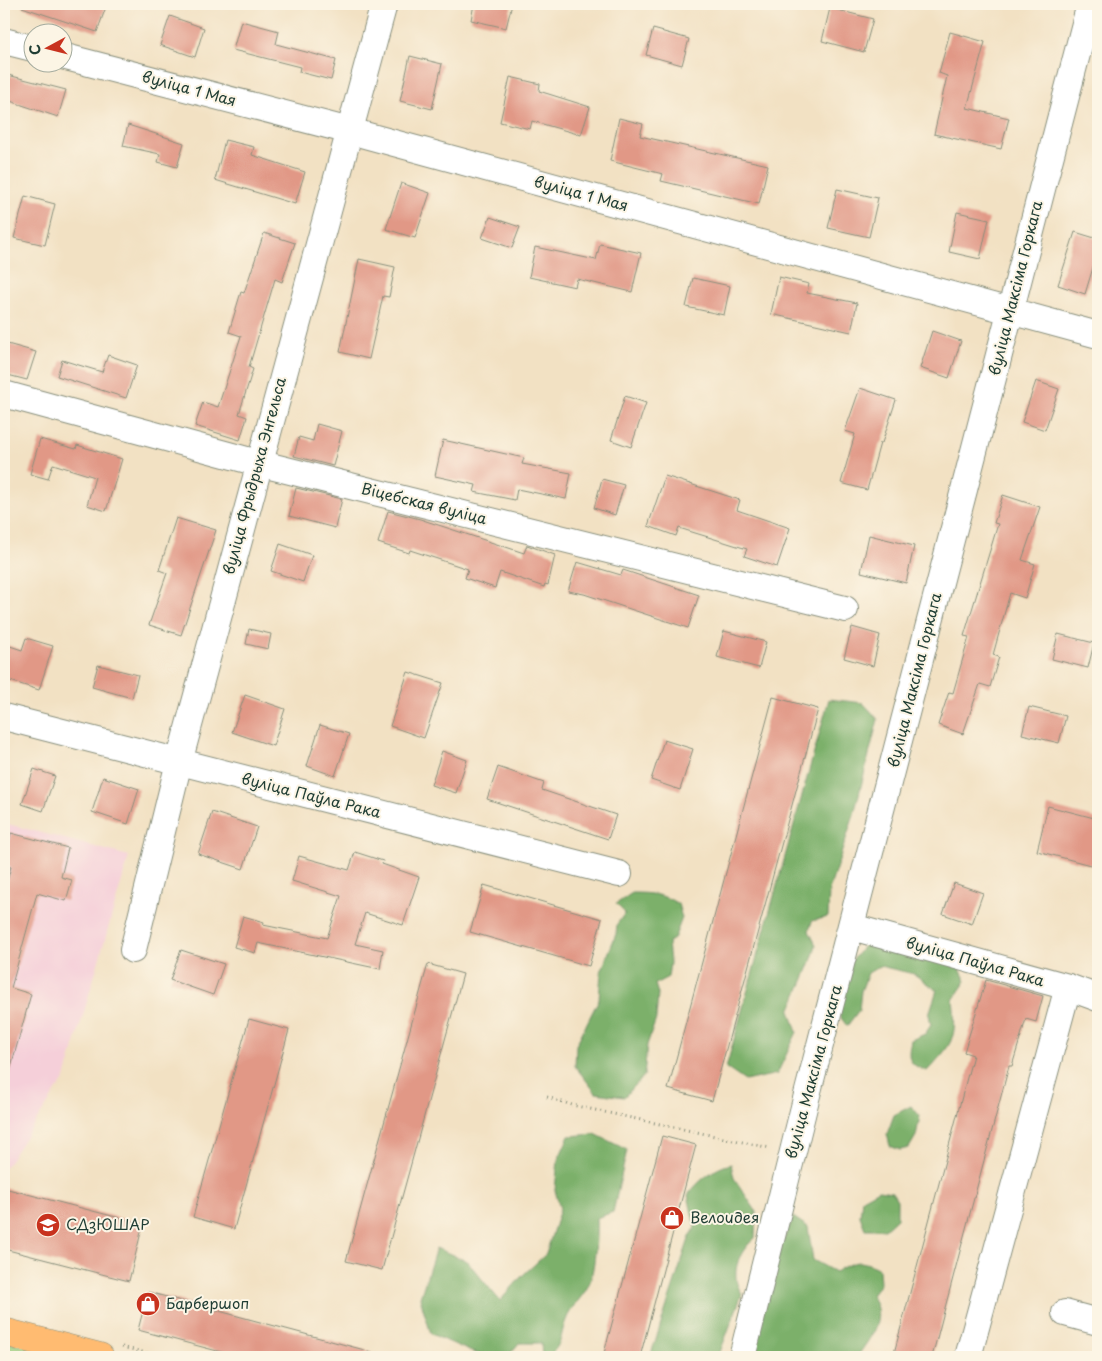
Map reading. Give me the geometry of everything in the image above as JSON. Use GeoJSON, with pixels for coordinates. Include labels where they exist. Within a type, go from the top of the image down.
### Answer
{"type":"FeatureCollection","features":[{"type":"Feature","properties":{"kind":"main road"},"geometry":{"type":"LineString","coordinates":[[4,1332],[100,1357]]}},
{"type":"Feature","properties":{"kind":"street","name":"вуліца Фрыдрыха Энгельса"},"geometry":{"type":"LineString","coordinates":[[133,950],[179,762],[258,463],[384,4]]}},
{"type":"Feature","properties":{"kind":"street","name":"вуліца Максіма Горкага"},"geometry":{"type":"LineString","coordinates":[[742,1357],[792,1154],[1090,4]]}},
{"type":"Feature","properties":{"kind":"street"},"geometry":{"type":"LineString","coordinates":[[4,40],[22,45]]}},
{"type":"Feature","properties":{"kind":"street","name":"вуліца 1 Мая"},"geometry":{"type":"LineString","coordinates":[[72,59],[350,131],[1098,335]]}},
{"type":"Feature","properties":{"kind":"street","name":"Віцебская вуліца"},"geometry":{"type":"LineString","coordinates":[[4,394],[258,463],[845,609]]}},
{"type":"Feature","properties":{"kind":"street","name":"вуліца Паўла Рака"},"geometry":{"type":"LineString","coordinates":[[4,717],[619,874]]}},
{"type":"Feature","properties":{"kind":"street","name":"вуліца Паўла Рака"},"geometry":{"type":"LineString","coordinates":[[852,927],[1068,987],[1098,998]]}},
{"type":"Feature","properties":{"kind":"street"},"geometry":{"type":"LineString","coordinates":[[968,1357],[1068,987]]}},
{"type":"Feature","properties":{"kind":"street"},"geometry":{"type":"LineString","coordinates":[[1065,1313],[1098,1322]]}},
{"type":"Feature","properties":{"kind":"path"},"geometry":{"type":"LineString","coordinates":[[547,1097],[572,1105],[792,1154]]}},
{"type":"Feature","properties":{"kind":"path"},"geometry":{"type":"LineString","coordinates":[[125,1348],[163,1357]]}},
{"type":"Feature","properties":{"kind":"shaded area"},"geometry":{"type":"Polygon","coordinates":[[[4,823],[129,856],[65,1078],[4,1169],[4,823]]]}},
{"type":"Feature","properties":{"kind":"green space"},"geometry":{"type":"Polygon","coordinates":[[[829,699],[863,703],[878,719],[853,818],[829,890],[828,917],[812,921],[809,931],[816,945],[814,954],[790,1011],[797,1032],[777,1074],[745,1081],[726,1068],[829,699]]]}},
{"type":"Feature","properties":{"kind":"green space"},"geometry":{"type":"Polygon","coordinates":[[[632,893],[656,895],[673,901],[678,904],[682,918],[674,939],[668,942],[670,963],[668,977],[655,984],[658,994],[656,1019],[647,1045],[644,1076],[624,1097],[596,1093],[575,1066],[576,1045],[599,999],[601,972],[616,934],[617,924],[625,913],[616,904],[632,893]]]}},
{"type":"Feature","properties":{"kind":"green space"},"geometry":{"type":"Polygon","coordinates":[[[876,945],[958,965],[966,981],[953,1000],[955,1024],[948,1047],[927,1071],[916,1066],[910,1060],[910,1046],[911,1040],[925,1034],[931,1025],[929,1014],[937,990],[914,974],[880,966],[868,973],[861,991],[859,1010],[847,1026],[839,1015],[848,965],[864,946],[876,945]]]}},
{"type":"Feature","properties":{"kind":"green space"},"geometry":{"type":"Polygon","coordinates":[[[911,1106],[920,1116],[916,1136],[909,1148],[900,1150],[890,1146],[887,1134],[894,1115],[911,1106]]]}},
{"type":"Feature","properties":{"kind":"green space"},"geometry":{"type":"Polygon","coordinates":[[[595,1134],[627,1150],[613,1212],[596,1218],[595,1254],[590,1282],[568,1315],[559,1344],[553,1352],[548,1357],[542,1357],[541,1343],[519,1343],[507,1357],[489,1357],[472,1352],[431,1334],[420,1298],[436,1248],[467,1261],[500,1301],[522,1276],[546,1254],[560,1209],[555,1190],[558,1160],[569,1136],[595,1134]]]}},
{"type":"Feature","properties":{"kind":"green space"},"geometry":{"type":"Polygon","coordinates":[[[731,1164],[734,1178],[756,1211],[755,1238],[744,1250],[737,1264],[736,1279],[742,1294],[720,1352],[715,1357],[650,1357],[689,1239],[695,1228],[688,1195],[707,1175],[731,1164]]]}},
{"type":"Feature","properties":{"kind":"green space"},"geometry":{"type":"Polygon","coordinates":[[[878,1190],[892,1192],[897,1200],[897,1218],[885,1229],[865,1229],[860,1216],[862,1199],[878,1190]]]}},
{"type":"Feature","properties":{"kind":"green space"},"geometry":{"type":"Polygon","coordinates":[[[793,1217],[808,1227],[813,1260],[835,1272],[857,1262],[866,1263],[879,1269],[880,1284],[871,1295],[878,1312],[875,1328],[857,1357],[749,1357],[760,1304],[772,1292],[770,1273],[793,1217]]]}},
{"type":"Feature","properties":{"kind":"green space"},"geometry":{"type":"Polygon","coordinates":[[[4,1340],[68,1357],[4,1357],[4,1340]]]}},
{"type":"Feature","properties":{"kind":"building"},"geometry":{"type":"Polygon","coordinates":[[[23,4],[107,4],[97,32],[72,24],[72,22],[22,7],[23,4]]]}},
{"type":"Feature","properties":{"kind":"building"},"geometry":{"type":"Polygon","coordinates":[[[474,4],[512,4],[506,28],[471,20],[474,4]]]}},
{"type":"Feature","properties":{"kind":"building"},"geometry":{"type":"Polygon","coordinates":[[[830,8],[873,19],[864,52],[822,41],[830,8]]]}},
{"type":"Feature","properties":{"kind":"building"},"geometry":{"type":"Polygon","coordinates":[[[170,16],[204,28],[195,57],[160,45],[170,16]]]}},
{"type":"Feature","properties":{"kind":"building"},"geometry":{"type":"Polygon","coordinates":[[[241,21],[279,31],[276,44],[336,60],[331,80],[299,72],[300,67],[233,50],[241,21]]]}},
{"type":"Feature","properties":{"kind":"building"},"geometry":{"type":"Polygon","coordinates":[[[653,29],[689,39],[682,65],[646,55],[653,29]]]}},
{"type":"Feature","properties":{"kind":"building"},"geometry":{"type":"Polygon","coordinates":[[[950,32],[985,42],[967,108],[1009,118],[1001,149],[934,134],[947,76],[939,73],[950,32]]]}},
{"type":"Feature","properties":{"kind":"building"},"geometry":{"type":"Polygon","coordinates":[[[410,56],[442,64],[432,109],[400,101],[410,56]]]}},
{"type":"Feature","properties":{"kind":"building"},"geometry":{"type":"Polygon","coordinates":[[[4,74],[66,90],[58,117],[4,99],[4,74]]]}},
{"type":"Feature","properties":{"kind":"building"},"geometry":{"type":"Polygon","coordinates":[[[510,77],[540,84],[539,91],[590,107],[581,135],[532,121],[530,129],[500,122],[510,77]]]}},
{"type":"Feature","properties":{"kind":"building"},"geometry":{"type":"Polygon","coordinates":[[[619,118],[643,124],[640,136],[768,165],[759,204],[661,181],[663,174],[610,161],[619,118]]]}},
{"type":"Feature","properties":{"kind":"building"},"geometry":{"type":"Polygon","coordinates":[[[128,125],[184,143],[177,167],[158,162],[160,154],[123,146],[128,125]]]}},
{"type":"Feature","properties":{"kind":"building"},"geometry":{"type":"Polygon","coordinates":[[[225,140],[254,147],[252,155],[305,172],[295,204],[215,180],[225,140]]]}},
{"type":"Feature","properties":{"kind":"building"},"geometry":{"type":"Polygon","coordinates":[[[401,183],[430,193],[415,238],[386,229],[401,183]]]}},
{"type":"Feature","properties":{"kind":"building"},"geometry":{"type":"Polygon","coordinates":[[[837,189],[878,198],[869,237],[828,228],[837,189]]]}},
{"type":"Feature","properties":{"kind":"building"},"geometry":{"type":"Polygon","coordinates":[[[25,196],[55,204],[45,245],[14,238],[25,196]]]}},
{"type":"Feature","properties":{"kind":"building"},"geometry":{"type":"Polygon","coordinates":[[[957,212],[989,219],[980,259],[949,252],[957,212]]]}},
{"type":"Feature","properties":{"kind":"building"},"geometry":{"type":"Polygon","coordinates":[[[490,217],[520,227],[512,248],[482,238],[490,217]]]}},
{"type":"Feature","properties":{"kind":"building"},"geometry":{"type":"Polygon","coordinates":[[[1075,232],[1098,239],[1098,251],[1085,294],[1058,285],[1075,232]]]}},
{"type":"Feature","properties":{"kind":"building"},"geometry":{"type":"Polygon","coordinates":[[[264,233],[295,243],[282,282],[275,279],[249,367],[253,369],[239,414],[247,417],[240,440],[195,426],[203,402],[218,407],[241,336],[229,332],[241,292],[244,293],[264,233]]]}},
{"type":"Feature","properties":{"kind":"building"},"geometry":{"type":"Polygon","coordinates":[[[600,244],[641,253],[632,292],[577,279],[575,287],[529,277],[535,247],[596,260],[600,244]]]}},
{"type":"Feature","properties":{"kind":"building"},"geometry":{"type":"Polygon","coordinates":[[[359,259],[395,267],[389,297],[383,296],[369,359],[340,352],[359,259]]]}},
{"type":"Feature","properties":{"kind":"building"},"geometry":{"type":"Polygon","coordinates":[[[779,277],[809,284],[807,293],[857,303],[851,332],[771,314],[779,277]]]}},
{"type":"Feature","properties":{"kind":"building"},"geometry":{"type":"Polygon","coordinates":[[[693,278],[730,286],[724,315],[686,307],[693,278]]]}},
{"type":"Feature","properties":{"kind":"building"},"geometry":{"type":"Polygon","coordinates":[[[932,331],[961,341],[949,378],[920,368],[932,331]]]}},
{"type":"Feature","properties":{"kind":"building"},"geometry":{"type":"Polygon","coordinates":[[[4,343],[36,352],[27,380],[4,374],[4,343]]]}},
{"type":"Feature","properties":{"kind":"building"},"geometry":{"type":"Polygon","coordinates":[[[108,355],[137,365],[126,398],[57,376],[62,360],[102,372],[108,355]]]}},
{"type":"Feature","properties":{"kind":"building"},"geometry":{"type":"Polygon","coordinates":[[[1036,381],[1059,389],[1045,430],[1022,422],[1036,381]]]}},
{"type":"Feature","properties":{"kind":"building"},"geometry":{"type":"Polygon","coordinates":[[[860,388],[896,400],[882,443],[880,443],[867,490],[841,483],[855,434],[845,431],[860,388]]]}},
{"type":"Feature","properties":{"kind":"building"},"geometry":{"type":"Polygon","coordinates":[[[625,396],[646,403],[631,447],[611,440],[625,396]]]}},
{"type":"Feature","properties":{"kind":"building"},"geometry":{"type":"Polygon","coordinates":[[[317,424],[342,431],[333,466],[294,456],[299,437],[313,441],[317,424]]]}},
{"type":"Feature","properties":{"kind":"building"},"geometry":{"type":"Polygon","coordinates":[[[40,439],[76,449],[77,445],[122,459],[106,511],[87,505],[95,477],[53,464],[48,479],[30,474],[40,439]]]}},
{"type":"Feature","properties":{"kind":"building"},"geometry":{"type":"Polygon","coordinates":[[[443,440],[524,458],[522,464],[571,473],[566,499],[517,489],[515,500],[474,492],[476,485],[435,476],[443,440]]]}},
{"type":"Feature","properties":{"kind":"building"},"geometry":{"type":"Polygon","coordinates":[[[665,476],[740,500],[737,510],[790,528],[777,567],[744,556],[747,549],[679,528],[676,536],[648,526],[665,476]]]}},
{"type":"Feature","properties":{"kind":"building"},"geometry":{"type":"Polygon","coordinates":[[[602,479],[624,485],[615,515],[594,508],[602,479]]]}},
{"type":"Feature","properties":{"kind":"building"},"geometry":{"type":"Polygon","coordinates":[[[296,488],[342,499],[335,528],[289,516],[296,488]]]}},
{"type":"Feature","properties":{"kind":"building"},"geometry":{"type":"Polygon","coordinates":[[[1003,495],[1040,507],[1022,560],[1035,564],[1025,598],[1010,593],[993,655],[999,657],[990,687],[980,684],[963,734],[938,725],[949,692],[953,693],[969,637],[964,636],[998,524],[994,523],[1003,495]]]}},
{"type":"Feature","properties":{"kind":"building"},"geometry":{"type":"Polygon","coordinates":[[[388,511],[420,519],[524,553],[527,545],[555,555],[548,585],[545,584],[544,587],[500,572],[495,588],[465,578],[468,569],[410,550],[409,553],[378,543],[388,511]]]}},
{"type":"Feature","properties":{"kind":"building"},"geometry":{"type":"Polygon","coordinates":[[[176,518],[216,530],[181,635],[149,625],[167,573],[159,570],[176,518]]]}},
{"type":"Feature","properties":{"kind":"building"},"geometry":{"type":"Polygon","coordinates":[[[869,535],[914,546],[906,583],[861,572],[869,535]]]}},
{"type":"Feature","properties":{"kind":"building"},"geometry":{"type":"Polygon","coordinates":[[[280,544],[312,555],[303,582],[271,571],[280,544]]]}},
{"type":"Feature","properties":{"kind":"building"},"geometry":{"type":"Polygon","coordinates":[[[577,562],[621,575],[623,570],[699,595],[688,628],[584,594],[568,591],[577,562]]]}},
{"type":"Feature","properties":{"kind":"building"},"geometry":{"type":"Polygon","coordinates":[[[852,627],[880,635],[873,666],[844,658],[852,627]]]}},
{"type":"Feature","properties":{"kind":"building"},"geometry":{"type":"Polygon","coordinates":[[[249,629],[271,634],[268,649],[246,644],[249,629]]]}},
{"type":"Feature","properties":{"kind":"building"},"geometry":{"type":"Polygon","coordinates":[[[724,631],[766,642],[759,668],[717,657],[724,631]]]}},
{"type":"Feature","properties":{"kind":"building"},"geometry":{"type":"Polygon","coordinates":[[[1058,634],[1094,643],[1088,668],[1052,659],[1058,634]]]}},
{"type":"Feature","properties":{"kind":"building"},"geometry":{"type":"Polygon","coordinates":[[[26,638],[53,646],[39,690],[4,679],[4,644],[22,650],[26,638]]]}},
{"type":"Feature","properties":{"kind":"building"},"geometry":{"type":"Polygon","coordinates":[[[98,665],[138,675],[132,698],[92,687],[98,665]]]}},
{"type":"Feature","properties":{"kind":"building"},"geometry":{"type":"Polygon","coordinates":[[[408,672],[443,683],[424,738],[390,726],[408,672]]]}},
{"type":"Feature","properties":{"kind":"building"},"geometry":{"type":"Polygon","coordinates":[[[245,695],[285,709],[273,746],[232,732],[245,695]]]}},
{"type":"Feature","properties":{"kind":"building"},"geometry":{"type":"Polygon","coordinates":[[[773,697],[818,709],[712,1101],[668,1089],[773,697]]]}},
{"type":"Feature","properties":{"kind":"building"},"geometry":{"type":"Polygon","coordinates":[[[1029,707],[1066,716],[1059,743],[1022,734],[1029,707]]]}},
{"type":"Feature","properties":{"kind":"building"},"geometry":{"type":"Polygon","coordinates":[[[320,725],[349,734],[335,776],[307,766],[320,725]]]}},
{"type":"Feature","properties":{"kind":"building"},"geometry":{"type":"Polygon","coordinates":[[[664,740],[693,749],[680,790],[651,780],[664,740]]]}},
{"type":"Feature","properties":{"kind":"building"},"geometry":{"type":"Polygon","coordinates":[[[442,751],[467,760],[456,793],[431,785],[442,751]]]}},
{"type":"Feature","properties":{"kind":"building"},"geometry":{"type":"Polygon","coordinates":[[[498,767],[544,783],[542,790],[616,815],[608,839],[487,799],[498,767]]]}},
{"type":"Feature","properties":{"kind":"building"},"geometry":{"type":"Polygon","coordinates":[[[34,769],[55,776],[43,811],[22,804],[34,769]]]}},
{"type":"Feature","properties":{"kind":"building"},"geometry":{"type":"Polygon","coordinates":[[[103,777],[139,789],[128,824],[92,812],[103,777]]]}},
{"type":"Feature","properties":{"kind":"building"},"geometry":{"type":"Polygon","coordinates":[[[1048,806],[1098,819],[1098,867],[1037,851],[1048,806]]]}},
{"type":"Feature","properties":{"kind":"building"},"geometry":{"type":"Polygon","coordinates":[[[212,812],[257,827],[243,869],[198,854],[212,812]]]}},
{"type":"Feature","properties":{"kind":"building"},"geometry":{"type":"Polygon","coordinates":[[[11,833],[68,848],[61,877],[72,880],[66,901],[37,893],[11,988],[31,994],[9,1074],[4,1074],[4,892],[11,867],[4,865],[4,861],[11,833]]]}},
{"type":"Feature","properties":{"kind":"building"},"geometry":{"type":"Polygon","coordinates":[[[355,852],[383,861],[382,864],[419,877],[403,925],[365,913],[355,944],[383,950],[380,969],[258,943],[255,953],[234,947],[243,916],[264,922],[263,925],[327,938],[341,896],[292,881],[299,856],[349,870],[355,852]]]}},
{"type":"Feature","properties":{"kind":"building"},"geometry":{"type":"Polygon","coordinates":[[[954,883],[983,893],[972,924],[943,914],[954,883]]]}},
{"type":"Feature","properties":{"kind":"building"},"geometry":{"type":"Polygon","coordinates":[[[484,885],[602,919],[589,966],[470,932],[484,885]]]}},
{"type":"Feature","properties":{"kind":"building"},"geometry":{"type":"Polygon","coordinates":[[[181,950],[224,964],[213,995],[170,980],[181,950]]]}},
{"type":"Feature","properties":{"kind":"building"},"geometry":{"type":"Polygon","coordinates":[[[428,964],[463,974],[382,1270],[346,1261],[428,964]]]}},
{"type":"Feature","properties":{"kind":"building"},"geometry":{"type":"Polygon","coordinates":[[[986,980],[1043,996],[1036,1022],[1026,1019],[1012,1066],[1009,1066],[932,1357],[893,1357],[973,1055],[964,1052],[986,980]]]}},
{"type":"Feature","properties":{"kind":"building"},"geometry":{"type":"Polygon","coordinates":[[[249,1019],[289,1030],[234,1229],[193,1217],[249,1019]]]}},
{"type":"Feature","properties":{"kind":"building"},"geometry":{"type":"Polygon","coordinates":[[[662,1136],[696,1145],[640,1357],[603,1357],[662,1136]]]}},
{"type":"Feature","properties":{"kind":"building"},"geometry":{"type":"Polygon","coordinates":[[[4,1188],[143,1224],[129,1281],[4,1249],[4,1188]]]}},
{"type":"Feature","properties":{"kind":"building"},"geometry":{"type":"Polygon","coordinates":[[[148,1292],[372,1352],[371,1357],[240,1357],[138,1330],[148,1292]]]}},
{"type":"Feature","properties":{"kind":"place","name":"Велоидея"},"geometry":{"type":"Point","coordinates":[672,1218]}},
{"type":"Feature","properties":{"kind":"place","name":"СДзЮШАР"},"geometry":{"type":"Point","coordinates":[48,1225]}},
{"type":"Feature","properties":{"kind":"place","name":"Барбершоп"},"geometry":{"type":"Point","coordinates":[148,1304]}}]}
